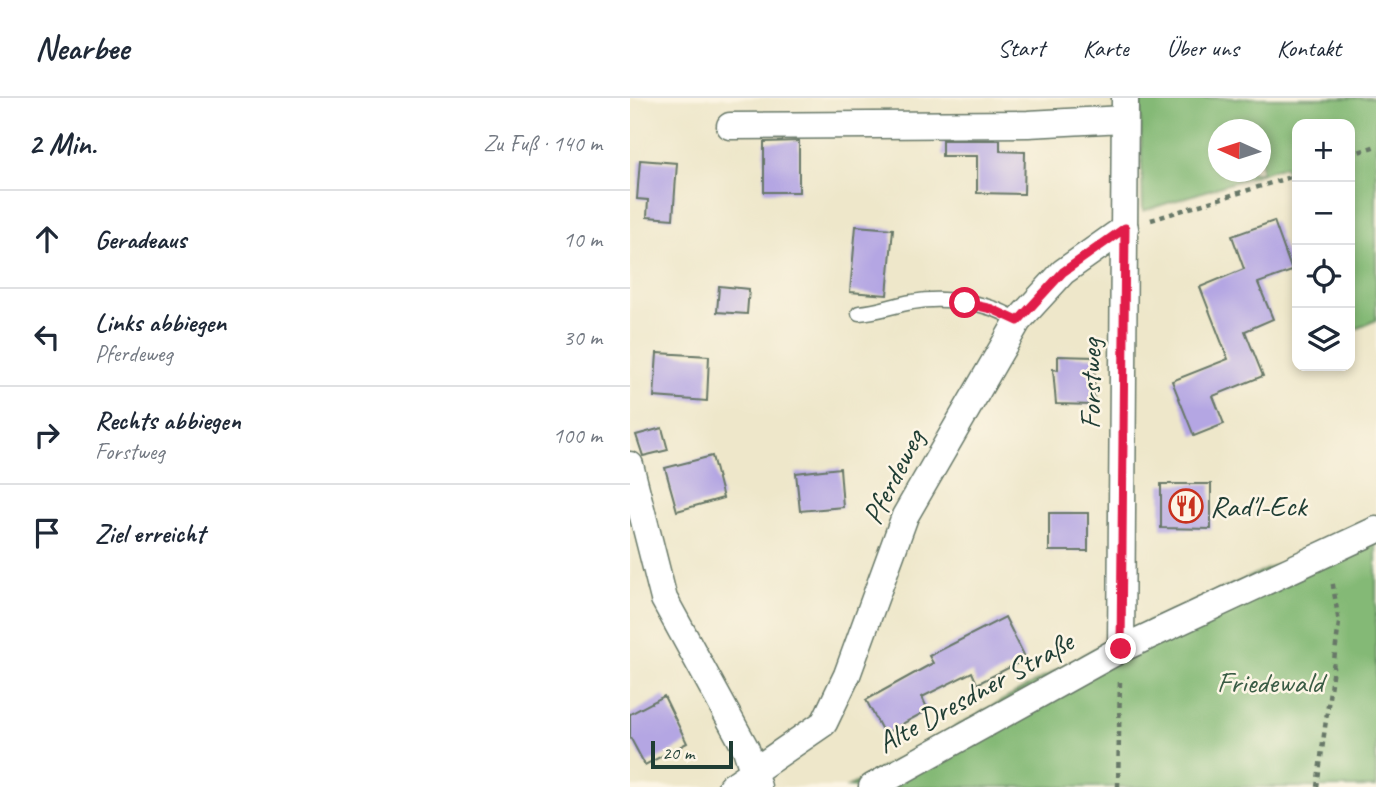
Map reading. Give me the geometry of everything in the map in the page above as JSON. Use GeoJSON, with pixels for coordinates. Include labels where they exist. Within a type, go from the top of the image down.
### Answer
{"type":"FeatureCollection","features":[{"type":"Feature","properties":{"kind":"street","name":"Forstweg"},"geometry":{"type":"LineString","coordinates":[[730,126],[1028,124],[1125,109],[1121,649]]}},
{"type":"Feature","properties":{"kind":"street","name":"Pferdeweg"},"geometry":{"type":"LineString","coordinates":[[747,783],[824,723],[847,675],[905,516],[1018,321],[1063,272],[1125,228]]}},
{"type":"Feature","properties":{"kind":"street","name":"Pferdeweg"},"geometry":{"type":"LineString","coordinates":[[630,465],[664,599],[746,749],[747,783]]}},
{"type":"Feature","properties":{"kind":"street","name":"Alte Dresdner Straße"},"geometry":{"type":"LineString","coordinates":[[872,787],[1121,649],[1316,555],[1376,530]]}},
{"type":"Feature","properties":{"kind":"lane"},"geometry":{"type":"LineString","coordinates":[[859,313],[887,310],[911,302],[939,300],[992,309],[1018,321]]}},
{"type":"Feature","properties":{"kind":"path"},"geometry":{"type":"LineString","coordinates":[[1355,153],[1376,146]]}},
{"type":"Feature","properties":{"kind":"path"},"geometry":{"type":"LineString","coordinates":[[1125,228],[1292,177]]}},
{"type":"Feature","properties":{"kind":"path"},"geometry":{"type":"LineString","coordinates":[[1316,555],[1333,580],[1339,623],[1317,787]]}},
{"type":"Feature","properties":{"kind":"path"},"geometry":{"type":"LineString","coordinates":[[1118,787],[1121,649]]}},
{"type":"Feature","properties":{"kind":"green space"},"geometry":{"type":"Polygon","coordinates":[[[1140,98],[1376,98],[1376,320],[1356,329],[1355,327],[1355,119],[1292,119],[1292,183],[1284,166],[1271,170],[1271,119],[1208,119],[1208,182],[1234,182],[1143,211],[1140,98]]]}},
{"type":"Feature","properties":{"kind":"green space","name":"Friedewald"},"geometry":{"type":"Polygon","coordinates":[[[1376,521],[1376,787],[848,787],[1121,634],[1376,521]]]}},
{"type":"Feature","properties":{"kind":"building"},"geometry":{"type":"Polygon","coordinates":[[[942,140],[1000,140],[1000,151],[1025,152],[1024,194],[977,193],[977,156],[942,156],[942,140]]]}},
{"type":"Feature","properties":{"kind":"building"},"geometry":{"type":"Polygon","coordinates":[[[799,141],[799,192],[764,192],[764,142],[799,141]]]}},
{"type":"Feature","properties":{"kind":"building"},"geometry":{"type":"Polygon","coordinates":[[[640,160],[677,163],[673,219],[647,217],[648,200],[637,199],[640,160]]]}},
{"type":"Feature","properties":{"kind":"building"},"geometry":{"type":"Polygon","coordinates":[[[1274,221],[1292,271],[1258,283],[1273,319],[1245,331],[1263,376],[1213,396],[1224,424],[1194,436],[1172,381],[1228,359],[1200,287],[1244,269],[1232,236],[1274,221]]]}},
{"type":"Feature","properties":{"kind":"building"},"geometry":{"type":"Polygon","coordinates":[[[856,226],[893,229],[887,295],[850,292],[856,226]]]}},
{"type":"Feature","properties":{"kind":"building"},"geometry":{"type":"Polygon","coordinates":[[[719,286],[749,289],[747,314],[717,312],[719,286]]]}},
{"type":"Feature","properties":{"kind":"building"},"geometry":{"type":"Polygon","coordinates":[[[657,353],[709,356],[707,401],[654,397],[657,353]]]}},
{"type":"Feature","properties":{"kind":"building"},"geometry":{"type":"Polygon","coordinates":[[[1058,356],[1095,357],[1094,405],[1056,404],[1053,369],[1058,370],[1058,356]]]}},
{"type":"Feature","properties":{"kind":"building"},"geometry":{"type":"Polygon","coordinates":[[[662,428],[668,450],[643,456],[636,435],[662,428]]]}},
{"type":"Feature","properties":{"kind":"building"},"geometry":{"type":"Polygon","coordinates":[[[712,456],[723,498],[677,511],[665,468],[712,456]]]}},
{"type":"Feature","properties":{"kind":"building"},"geometry":{"type":"Polygon","coordinates":[[[840,468],[843,507],[800,511],[796,473],[840,468]]]}},
{"type":"Feature","properties":{"kind":"building","name":"Rad'l-Eck"},"geometry":{"type":"Polygon","coordinates":[[[1161,484],[1211,484],[1211,529],[1161,528],[1161,484]]]}},
{"type":"Feature","properties":{"kind":"building"},"geometry":{"type":"Polygon","coordinates":[[[1049,513],[1088,513],[1088,551],[1049,551],[1049,513]]]}},
{"type":"Feature","properties":{"kind":"building"},"geometry":{"type":"Polygon","coordinates":[[[1005,617],[1026,659],[977,684],[972,672],[922,697],[928,710],[884,734],[866,700],[933,663],[929,656],[1005,617]]]}},
{"type":"Feature","properties":{"kind":"building"},"geometry":{"type":"Polygon","coordinates":[[[664,696],[687,743],[645,765],[630,737],[630,714],[664,696]]]}},
{"type":"Feature","properties":{"kind":"place","name":"Rad'l-Eck"},"geometry":{"type":"Point","coordinates":[1186,506]}},
{"type":"Feature","properties":{"kind":"route"},"geometry":{"type":"LineString","coordinates":[[965,303],[992,309],[1018,321],[1063,272],[1125,228],[1121,649]]}}]}
